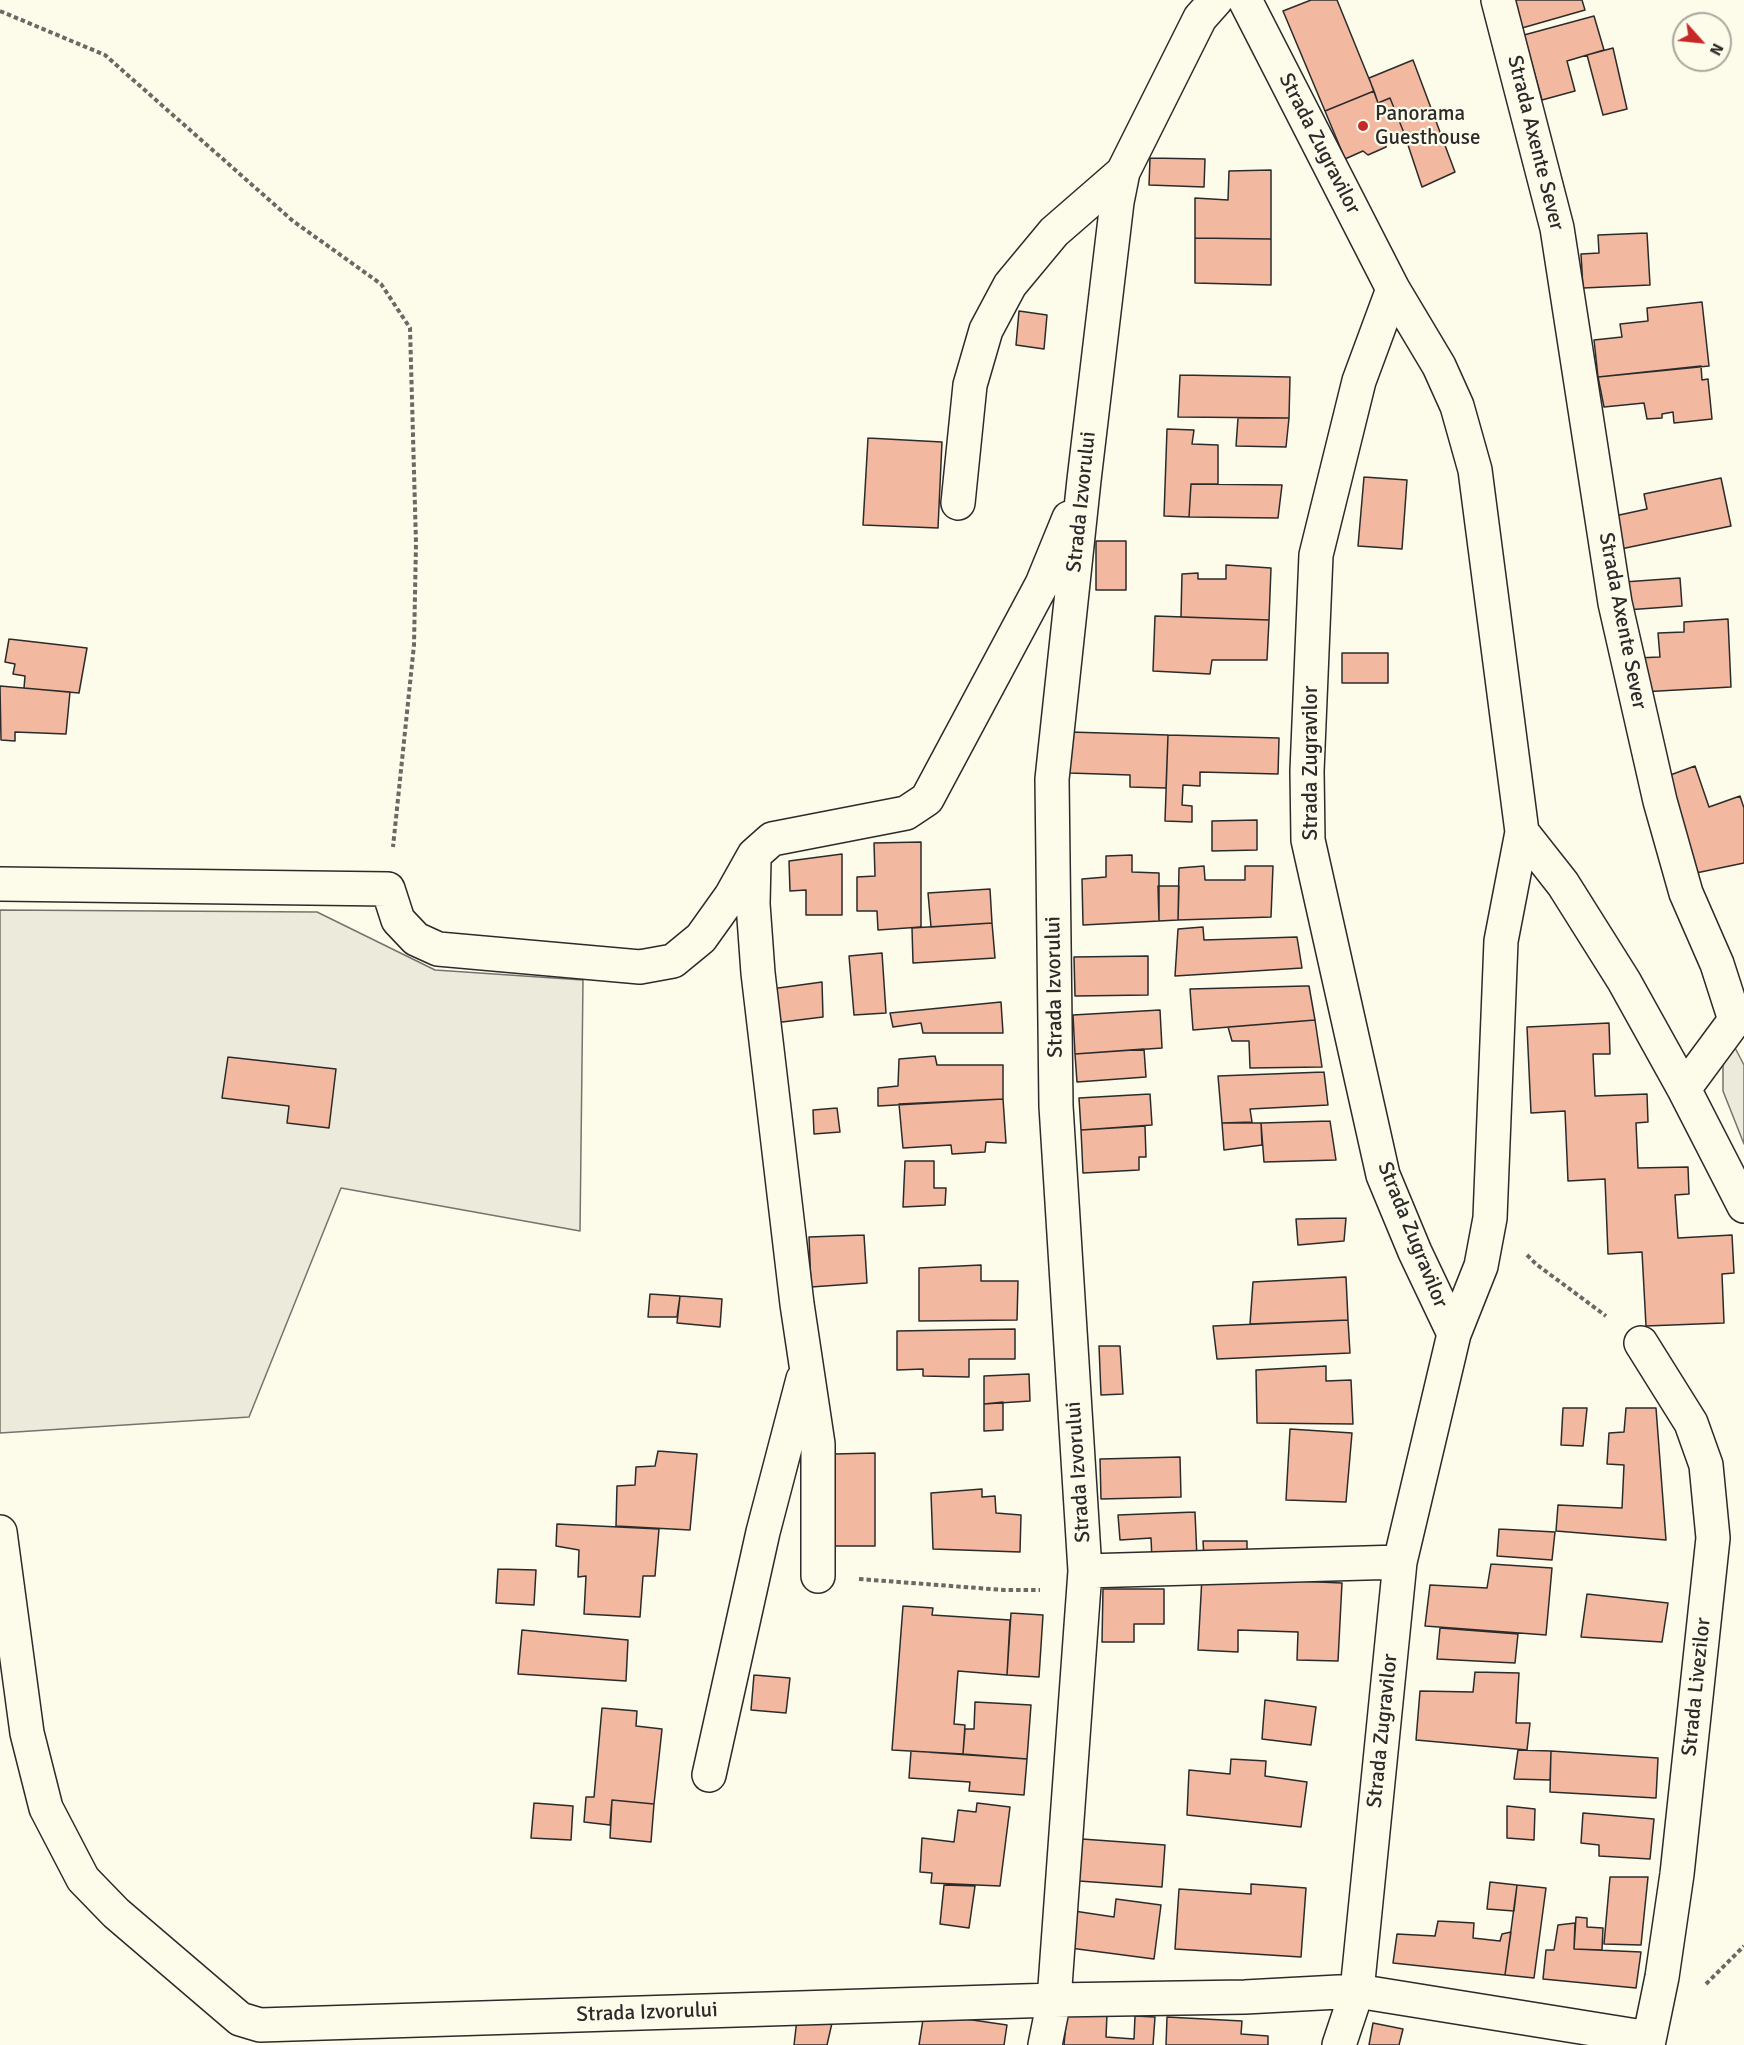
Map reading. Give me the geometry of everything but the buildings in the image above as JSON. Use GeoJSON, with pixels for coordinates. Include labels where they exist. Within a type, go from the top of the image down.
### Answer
{"type":"FeatureCollection","features":[{"type":"Feature","properties":{"kind":"street","name":"Strada Izvorului"},"geometry":{"type":"LineString","coordinates":[[1045,2045],[1054,2000],[1085,1571],[1056,1106],[1052,779],[1117,202],[1124,172],[1200,18],[1216,0]]}},
{"type":"Feature","properties":{"kind":"street","name":"Strada Zugravilor"},"geometry":{"type":"LineString","coordinates":[[1245,0],[1393,289],[1439,366],[1457,406],[1475,470],[1522,832],[1501,941],[1490,1218],[1481,1266],[1454,1334],[1400,1562],[1357,1991],[1340,2045]]}},
{"type":"Feature","properties":{"kind":"street","name":"Strada Axente Sever"},"geometry":{"type":"LineString","coordinates":[[1498,0],[1557,228],[1615,603],[1657,789],[1686,893],[1717,964],[1735,1020],[1684,1089]]}},
{"type":"Feature","properties":{"kind":"street"},"geometry":{"type":"LineString","coordinates":[[958,503],[970,385],[986,330],[1010,285],[1054,232],[1124,172]]}},
{"type":"Feature","properties":{"kind":"street","name":"Strada Zugravilor"},"geometry":{"type":"LineString","coordinates":[[1393,289],[1359,381],[1316,555],[1306,771],[1308,840],[1383,1175],[1415,1252],[1454,1334]]}},
{"type":"Feature","properties":{"kind":"street"},"geometry":{"type":"LineString","coordinates":[[0,884],[388,890],[398,920],[416,939],[438,949],[640,967],[673,961],[700,938],[731,896],[754,855],[772,839],[906,813],[927,799],[1042,584],[1084,480]]}},
{"type":"Feature","properties":{"kind":"street"},"geometry":{"type":"LineString","coordinates":[[1522,832],[1563,884],[1624,981],[1684,1089],[1744,1206]]}},
{"type":"Feature","properties":{"kind":"street"},"geometry":{"type":"LineString","coordinates":[[754,855],[753,904],[758,973],[797,1304],[818,1443],[818,1576]]}},
{"type":"Feature","properties":{"kind":"street","name":"Strada Livezilor"},"geometry":{"type":"LineString","coordinates":[[1641,1343],[1691,1423],[1706,1465],[1713,1538],[1677,1874],[1662,1977],[1649,2041]]}},
{"type":"Feature","properties":{"kind":"street"},"geometry":{"type":"LineString","coordinates":[[709,1774],[763,1532],[807,1366]]}},
{"type":"Feature","properties":{"kind":"street"},"geometry":{"type":"LineString","coordinates":[[0,1532],[27,1733],[46,1808],[83,1879],[117,1913],[240,2019],[263,2035]]}},
{"type":"Feature","properties":{"kind":"street"},"geometry":{"type":"LineString","coordinates":[[1085,1571],[1400,1562]]}},
{"type":"Feature","properties":{"kind":"street"},"geometry":{"type":"LineString","coordinates":[[1054,2000],[1245,1998],[1357,1991],[1649,2041]]}},
{"type":"Feature","properties":{"kind":"street","name":"Strada Izvorului"},"geometry":{"type":"LineString","coordinates":[[263,2035],[1054,2000]]}},
{"type":"Feature","properties":{"kind":"path"},"geometry":{"type":"LineString","coordinates":[[0,11],[105,55],[293,221],[381,284],[410,328],[416,543],[414,645],[388,890]]}},
{"type":"Feature","properties":{"kind":"path"},"geometry":{"type":"LineString","coordinates":[[818,1576],[1004,1590],[1042,1590],[1085,1571]]}},
{"type":"Feature","properties":{"kind":"shaded area"},"geometry":{"type":"Polygon","coordinates":[[[0,910],[317,912],[435,970],[583,980],[580,1231],[341,1188],[249,1417],[0,1433],[0,910]]]}},
{"type":"Feature","properties":{"kind":"shaded area"},"geometry":{"type":"Polygon","coordinates":[[[1733,1044],[1744,1065],[1744,1144],[1723,1091],[1723,1059],[1733,1044]]]}},
{"type":"Feature","properties":{"kind":"place","name":"Panorama Guesthouse"},"geometry":{"type":"Point","coordinates":[1363,126]}}]}
